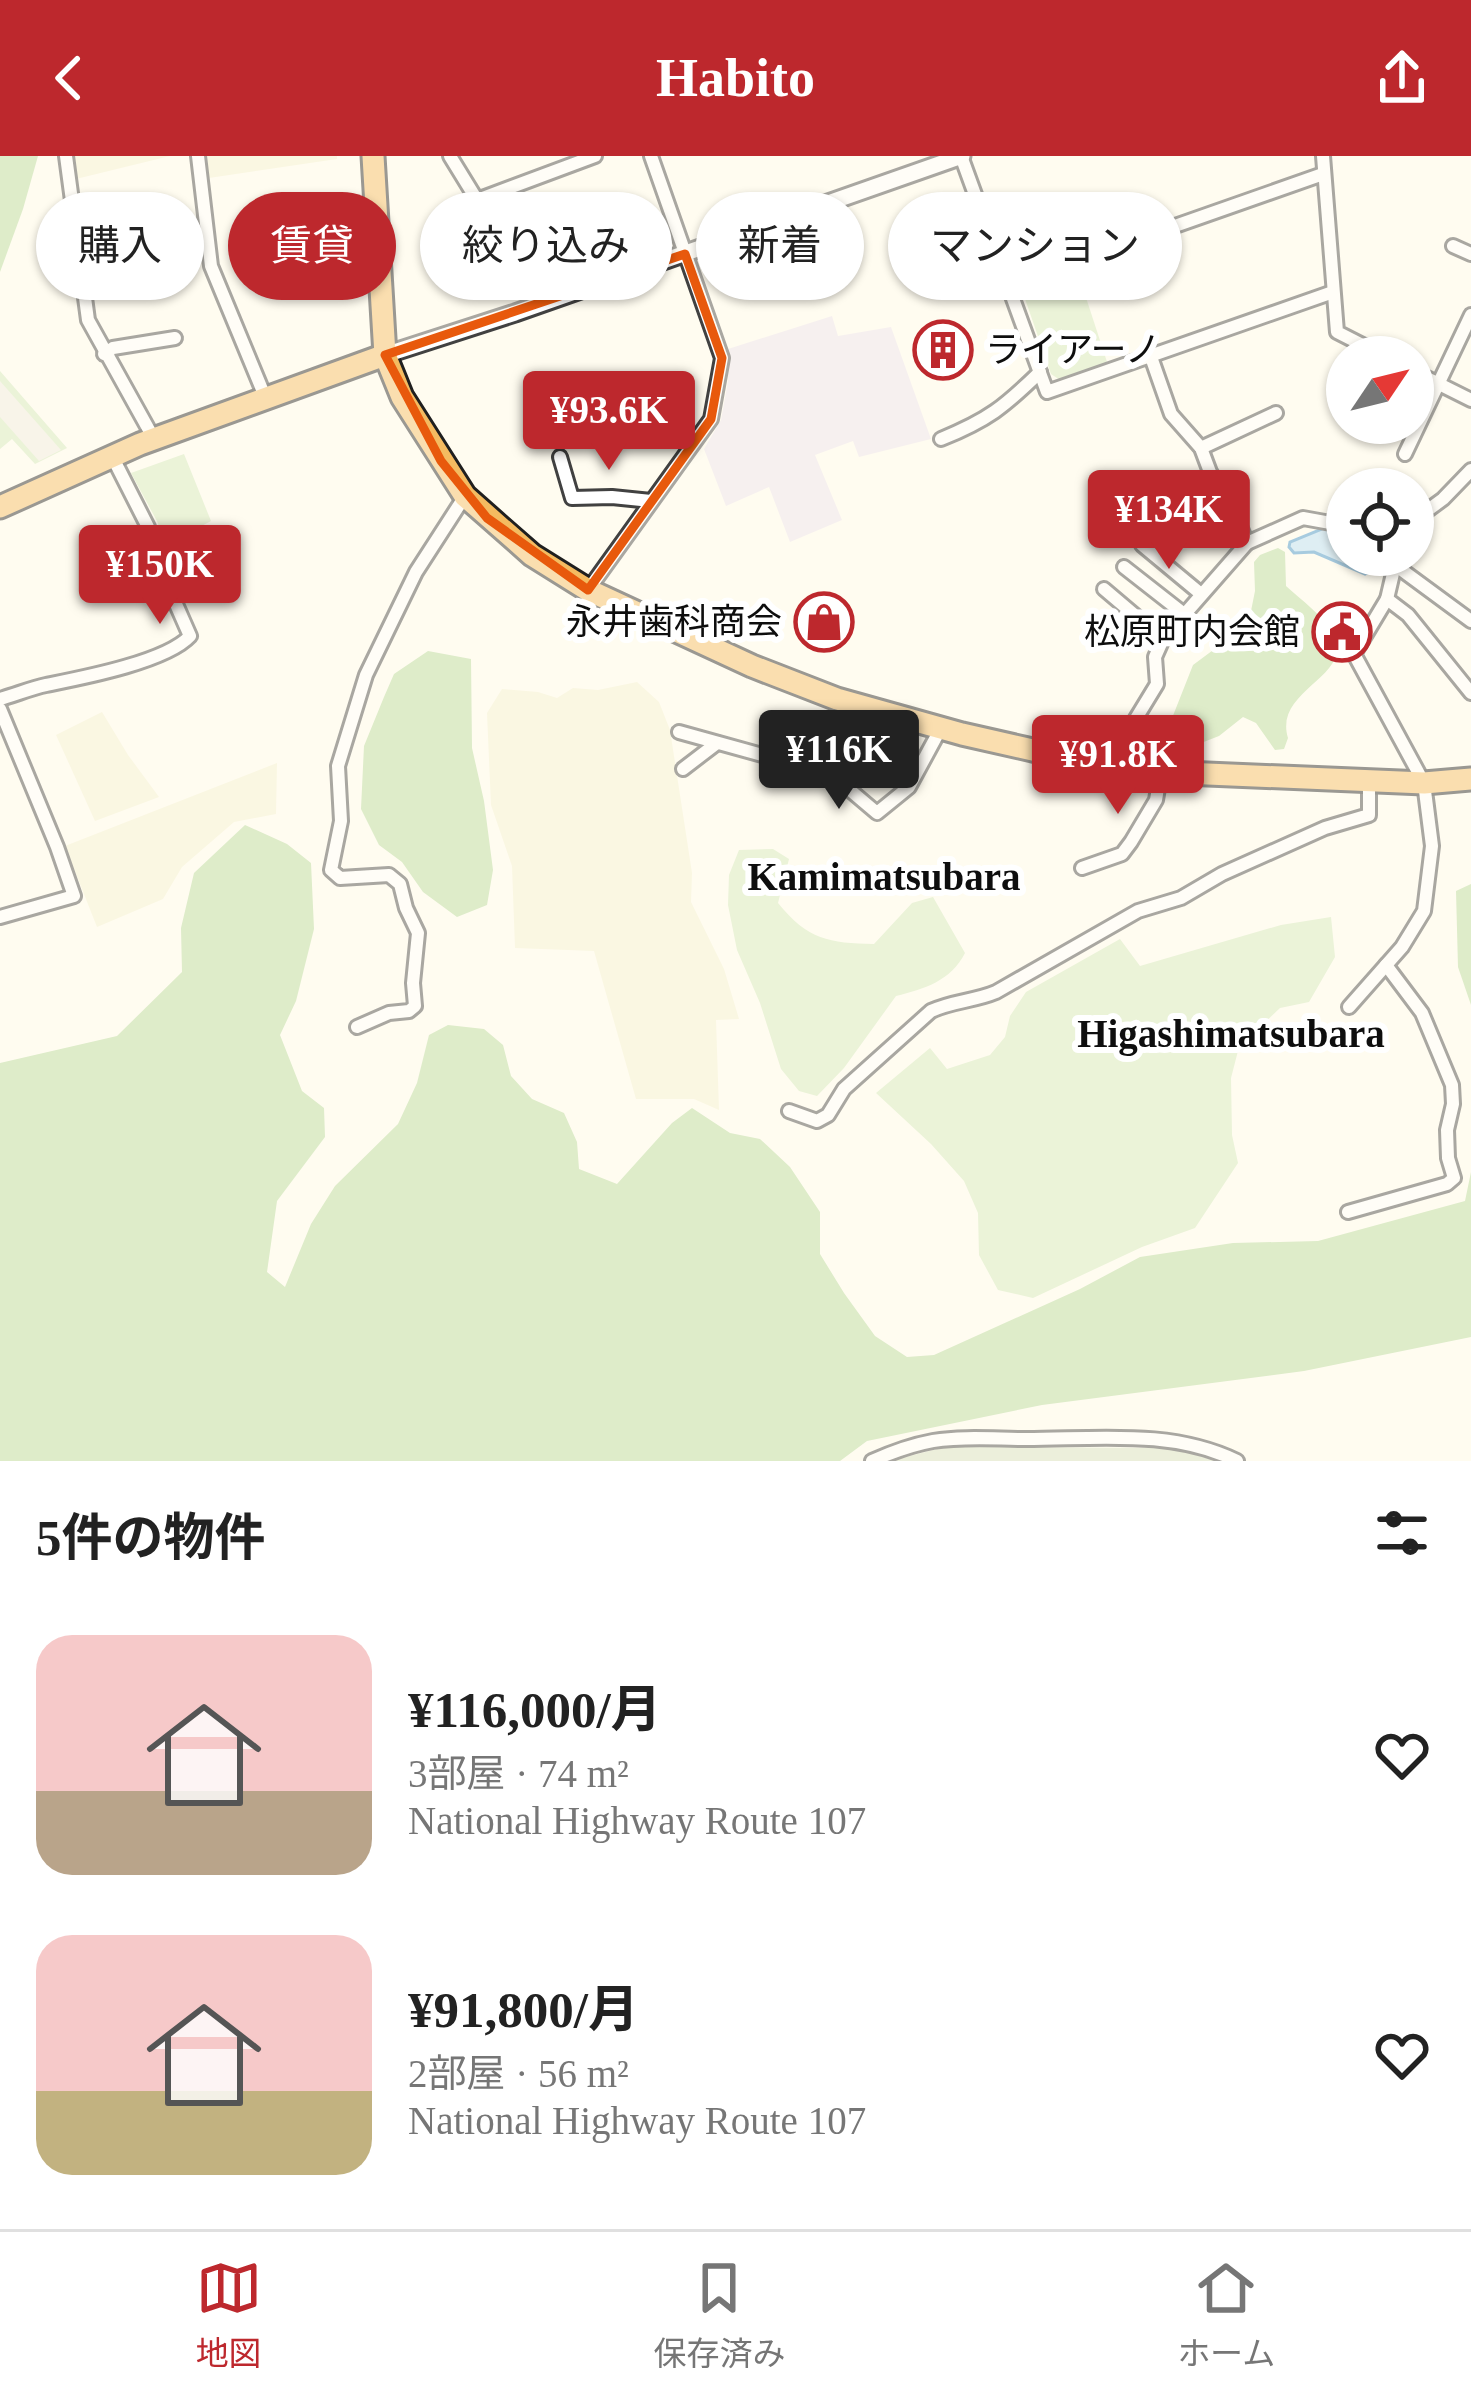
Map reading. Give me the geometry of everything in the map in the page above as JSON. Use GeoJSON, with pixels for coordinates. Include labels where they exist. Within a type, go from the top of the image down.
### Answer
{"type":"FeatureCollection","features":[{"type":"Feature","properties":{"kind":"highway"},"geometry":{"type":"LineString","coordinates":[[373,156],[385,355],[402,397],[465,496],[532,555],[588,590],[718,651],[837,699],[1037,751],[1151,769],[1424,784],[1471,779]]}},
{"type":"Feature","properties":{"kind":"highway"},"geometry":{"type":"LineString","coordinates":[[0,507],[154,439],[385,355]]}},
{"type":"Feature","properties":{"kind":"street"},"geometry":{"type":"LineString","coordinates":[[66,156],[88,320],[154,439]]}},
{"type":"Feature","properties":{"kind":"street"},"geometry":{"type":"LineString","coordinates":[[198,156],[211,266],[266,399]]}},
{"type":"Feature","properties":{"kind":"street"},"geometry":{"type":"LineString","coordinates":[[450,156],[477,200],[595,156]]}},
{"type":"Feature","properties":{"kind":"street"},"geometry":{"type":"LineString","coordinates":[[588,590],[712,419],[722,358],[651,156]]}},
{"type":"Feature","properties":{"kind":"street"},"geometry":{"type":"LineString","coordinates":[[385,355],[515,314],[962,156],[975,192]]}},
{"type":"Feature","properties":{"kind":"street"},"geometry":{"type":"LineString","coordinates":[[1323,156],[1337,332],[1345,336]]}},
{"type":"Feature","properties":{"kind":"street"},"geometry":{"type":"LineString","coordinates":[[1182,224],[1323,174]]}},
{"type":"Feature","properties":{"kind":"street"},"geometry":{"type":"LineString","coordinates":[[1453,246],[1471,254]]}},
{"type":"Feature","properties":{"kind":"street"},"geometry":{"type":"LineString","coordinates":[[1013,300],[1047,392],[1333,292]]}},
{"type":"Feature","properties":{"kind":"street"},"geometry":{"type":"LineString","coordinates":[[1406,454],[1471,315]]}},
{"type":"Feature","properties":{"kind":"street"},"geometry":{"type":"LineString","coordinates":[[104,354],[113,348],[175,338]]}},
{"type":"Feature","properties":{"kind":"street"},"geometry":{"type":"LineString","coordinates":[[1150,357],[1171,414],[1201,448],[1246,543]]}},
{"type":"Feature","properties":{"kind":"street"},"geometry":{"type":"LineString","coordinates":[[941,440],[1004,407],[1040,372]]}},
{"type":"Feature","properties":{"kind":"street"},"geometry":{"type":"LineString","coordinates":[[1434,381],[1471,400]]}},
{"type":"Feature","properties":{"kind":"street"},"geometry":{"type":"LineString","coordinates":[[1201,448],[1276,413]]}},
{"type":"Feature","properties":{"kind":"street"},"geometry":{"type":"LineString","coordinates":[[0,699],[128,666],[190,636],[154,554],[148,527],[112,456]]}},
{"type":"Feature","properties":{"kind":"street"},"geometry":{"type":"LineString","coordinates":[[560,457],[572,498],[651,501]]}},
{"type":"Feature","properties":{"kind":"street"},"geometry":{"type":"LineString","coordinates":[[1434,506],[1471,470]]}},
{"type":"Feature","properties":{"kind":"street"},"geometry":{"type":"LineString","coordinates":[[357,1028],[389,1012],[410,1011],[415,1006],[418,933],[400,884],[389,875],[340,878],[331,870],[340,821],[338,766],[366,675],[416,572],[465,496]]}},
{"type":"Feature","properties":{"kind":"street"},"geometry":{"type":"LineString","coordinates":[[1082,868],[1122,854],[1156,800],[1151,769],[1129,730],[1156,684],[1155,657],[1163,639],[1246,543],[1304,518],[1326,522]]}},
{"type":"Feature","properties":{"kind":"street"},"geometry":{"type":"LineString","coordinates":[[1142,545],[1201,594]]}},
{"type":"Feature","properties":{"kind":"street"},"geometry":{"type":"LineString","coordinates":[[1124,567],[1184,614]]}},
{"type":"Feature","properties":{"kind":"street"},"geometry":{"type":"LineString","coordinates":[[1349,1007],[1402,947],[1424,911],[1432,846],[1424,784],[1354,654],[1388,599],[1390,576]]}},
{"type":"Feature","properties":{"kind":"street"},"geometry":{"type":"LineString","coordinates":[[1413,576],[1471,621]]}},
{"type":"Feature","properties":{"kind":"street"},"geometry":{"type":"LineString","coordinates":[[1104,590],[1163,639]]}},
{"type":"Feature","properties":{"kind":"street"},"geometry":{"type":"LineString","coordinates":[[1388,599],[1408,614],[1471,693]]}},
{"type":"Feature","properties":{"kind":"street"},"geometry":{"type":"LineString","coordinates":[[0,709],[74,896],[0,917]]}},
{"type":"Feature","properties":{"kind":"street"},"geometry":{"type":"LineString","coordinates":[[679,732],[831,774],[877,812],[908,787],[941,728]]}},
{"type":"Feature","properties":{"kind":"street"},"geometry":{"type":"LineString","coordinates":[[683,769],[717,742]]}},
{"type":"Feature","properties":{"kind":"street"},"geometry":{"type":"LineString","coordinates":[[789,1111],[817,1121],[828,1115],[844,1089],[931,1011],[996,992],[1138,910],[1181,898],[1222,874],[1325,828],[1369,815],[1369,781]]}},
{"type":"Feature","properties":{"kind":"street"},"geometry":{"type":"LineString","coordinates":[[1348,1212],[1454,1178],[1447,1130],[1452,1085],[1422,1013],[1386,965]]}},
{"type":"Feature","properties":{"kind":"street"},"geometry":{"type":"LineString","coordinates":[[872,1461],[902,1447],[958,1439],[1166,1439],[1202,1446],[1237,1461]]}},
{"type":"Feature","properties":{"kind":"highlighted area"},"geometry":{"type":"Polygon","coordinates":[[[685,254],[722,358],[711,419],[588,590],[487,518],[441,461],[385,355],[685,254]]]}},
{"type":"Feature","properties":{"kind":"shaded area"},"geometry":{"type":"Polygon","coordinates":[[[73,156],[170,156],[76,179],[73,156]]]}},
{"type":"Feature","properties":{"kind":"shaded area"},"geometry":{"type":"Polygon","coordinates":[[[207,156],[337,156],[337,159],[209,178],[207,156]]]}},
{"type":"Feature","properties":{"kind":"shaded area"},"geometry":{"type":"Polygon","coordinates":[[[832,316],[838,336],[891,327],[931,439],[859,457],[853,441],[815,455],[842,520],[790,542],[769,487],[726,506],[704,449],[721,420],[728,349],[832,316]]]}},
{"type":"Feature","properties":{"kind":"shaded area"},"geometry":{"type":"Polygon","coordinates":[[[0,381],[61,450],[39,461],[0,417],[0,381]]]}},
{"type":"Feature","properties":{"kind":"shaded area"},"geometry":{"type":"Polygon","coordinates":[[[637,682],[659,702],[670,730],[692,873],[691,902],[724,969],[739,1019],[716,1020],[719,1110],[694,1099],[636,1099],[594,951],[515,948],[512,866],[491,805],[487,713],[502,689],[557,698],[573,688],[598,690],[637,682]]]}},
{"type":"Feature","properties":{"kind":"shaded area"},"geometry":{"type":"Polygon","coordinates":[[[102,712],[159,797],[95,821],[56,735],[102,712]]]}},
{"type":"Feature","properties":{"kind":"shaded area"},"geometry":{"type":"Polygon","coordinates":[[[277,763],[276,814],[234,822],[182,867],[163,899],[97,927],[65,846],[277,763]]]}},
{"type":"Feature","properties":{"kind":"green space"},"geometry":{"type":"Polygon","coordinates":[[[0,156],[38,156],[0,272],[0,156]]]}},
{"type":"Feature","properties":{"kind":"green space"},"geometry":{"type":"Polygon","coordinates":[[[1025,300],[1087,300],[1108,365],[1060,380],[1051,374],[1025,300]]]}},
{"type":"Feature","properties":{"kind":"green space"},"geometry":{"type":"Polygon","coordinates":[[[0,371],[67,448],[35,464],[12,439],[0,449],[0,371]]]}},
{"type":"Feature","properties":{"kind":"green space"},"geometry":{"type":"Polygon","coordinates":[[[184,454],[211,521],[162,547],[158,523],[131,473],[184,454]]]}},
{"type":"Feature","properties":{"kind":"green space"},"geometry":{"type":"Polygon","coordinates":[[[1278,548],[1285,552],[1286,586],[1333,634],[1334,662],[1292,707],[1284,749],[1275,750],[1256,723],[1243,717],[1219,736],[1172,747],[1163,741],[1193,665],[1232,636],[1251,611],[1254,562],[1278,548]]]}},
{"type":"Feature","properties":{"kind":"green space"},"geometry":{"type":"Polygon","coordinates":[[[428,651],[471,659],[472,748],[493,870],[487,905],[457,917],[423,892],[402,862],[379,845],[361,809],[364,746],[384,697],[394,674],[428,651]]]}},
{"type":"Feature","properties":{"kind":"green space"},"geometry":{"type":"Polygon","coordinates":[[[245,825],[287,844],[311,863],[314,929],[296,1001],[280,1035],[302,1091],[324,1108],[325,1137],[277,1201],[267,1272],[285,1287],[311,1224],[335,1186],[398,1124],[417,1083],[429,1035],[448,1025],[484,1029],[503,1045],[511,1076],[532,1099],[564,1113],[577,1142],[579,1169],[617,1184],[672,1123],[692,1108],[730,1133],[760,1139],[790,1167],[820,1212],[820,1254],[844,1293],[875,1336],[907,1357],[934,1355],[1140,1257],[1233,1243],[1318,1241],[1465,1201],[1471,1172],[1471,1337],[1304,1371],[1042,1405],[867,1441],[840,1461],[0,1461],[0,1063],[117,1036],[182,972],[181,928],[194,873],[245,825]]]}},
{"type":"Feature","properties":{"kind":"green space"},"geometry":{"type":"Polygon","coordinates":[[[773,849],[789,859],[778,903],[810,932],[832,940],[874,944],[912,903],[933,897],[965,953],[944,977],[896,996],[844,1068],[817,1096],[799,1091],[781,1069],[737,950],[728,905],[729,875],[739,850],[773,849]]]}},
{"type":"Feature","properties":{"kind":"green space"},"geometry":{"type":"Polygon","coordinates":[[[1471,884],[1471,1005],[1458,967],[1456,891],[1471,884]]]}},
{"type":"Feature","properties":{"kind":"green space"},"geometry":{"type":"Polygon","coordinates":[[[1331,917],[1335,957],[1309,1002],[1280,1008],[1239,1047],[1231,1078],[1232,1135],[1238,1163],[1195,1228],[1033,1298],[998,1290],[979,1255],[978,1213],[964,1181],[876,1093],[930,1048],[947,1069],[990,1055],[1005,1037],[1010,1016],[1026,992],[1120,939],[1140,966],[1281,925],[1331,917]]]}},
{"type":"Feature","properties":{"kind":"green space"},"geometry":{"type":"Polygon","coordinates":[[[945,1447],[1173,1448],[1216,1461],[890,1461],[945,1447]]]}},
{"type":"Feature","properties":{"kind":"water"},"geometry":{"type":"Polygon","coordinates":[[[1326,529],[1326,557],[1294,553],[1290,542],[1326,529]]]}},
{"type":"Feature","properties":{"kind":"place","name":"ライアーノ"},"geometry":{"type":"Point","coordinates":[943,350]}},
{"type":"Feature","properties":{"kind":"place","name":"永井歯科商会"},"geometry":{"type":"Point","coordinates":[824,622]}},
{"type":"Feature","properties":{"kind":"place","name":"松原町内会館"},"geometry":{"type":"Point","coordinates":[1342,632]}},
{"type":"Feature","properties":{"kind":"district","name":"Kamimatsubara"},"geometry":{"type":"Point","coordinates":[884,876]}},
{"type":"Feature","properties":{"kind":"district","name":"Higashimatsubara"},"geometry":{"type":"Point","coordinates":[1231,1033]}}]}
